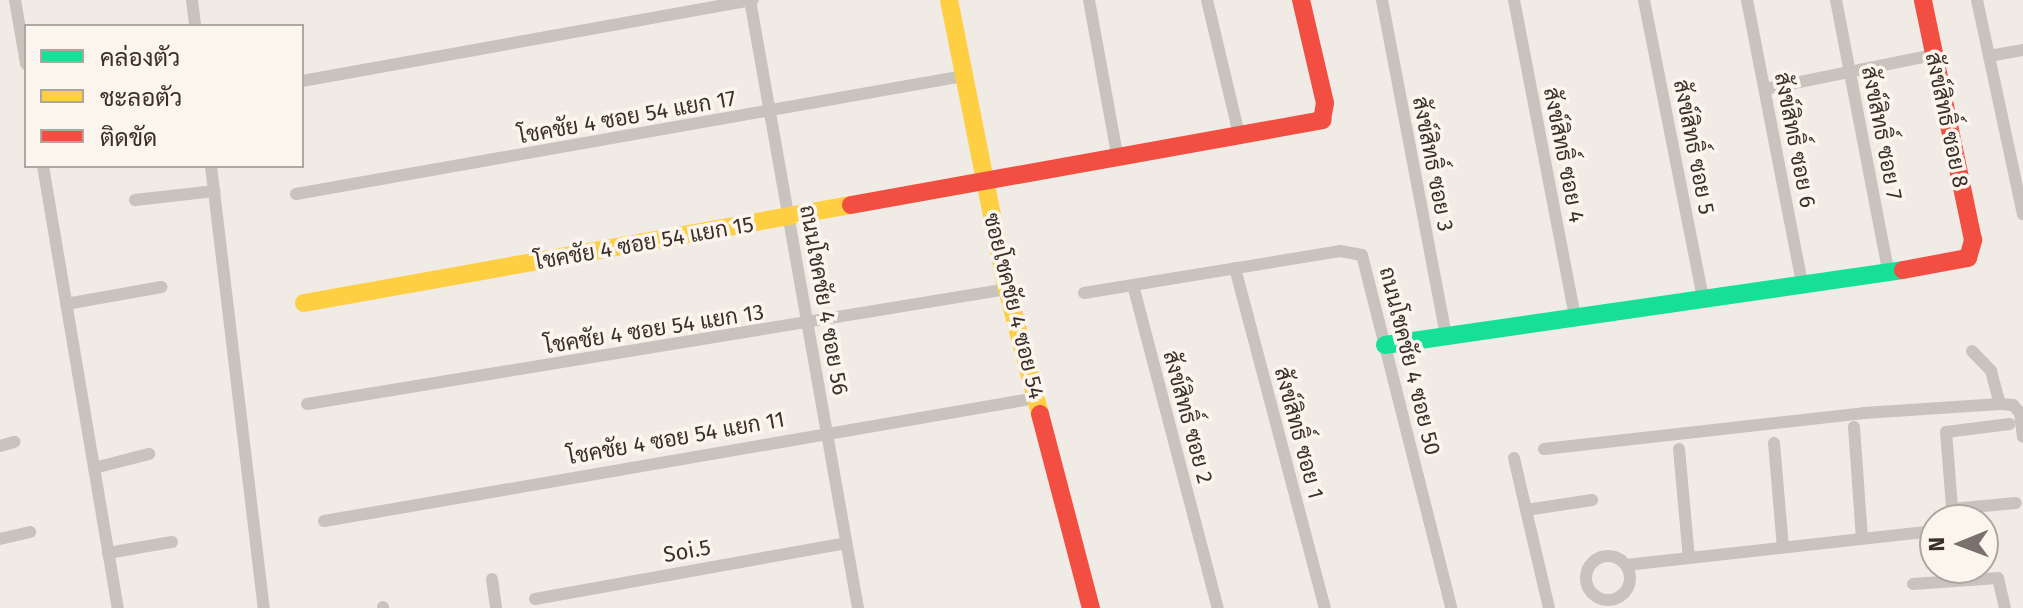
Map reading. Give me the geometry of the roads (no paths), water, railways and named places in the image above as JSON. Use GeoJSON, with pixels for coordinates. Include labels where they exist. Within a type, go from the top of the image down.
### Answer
{"type":"FeatureCollection","features":[{"type":"Feature","properties":{"kind":"street"},"geometry":{"type":"LineString","coordinates":[[15,0],[24,52]]}},
{"type":"Feature","properties":{"kind":"street"},"geometry":{"type":"LineString","coordinates":[[192,0],[195,24]]}},
{"type":"Feature","properties":{"kind":"street"},"geometry":{"type":"LineString","coordinates":[[304,81],[751,0]]}},
{"type":"Feature","properties":{"kind":"street","name":"ถนนโชคชัย 4 ซอย 56"},"geometry":{"type":"LineString","coordinates":[[751,0],[858,608]]}},
{"type":"Feature","properties":{"kind":"street","name":"ซอยโชคชัย 4 ซอย 54"},"geometry":{"type":"LineString","coordinates":[[949,0],[1007,289],[1091,608]]}},
{"type":"Feature","properties":{"kind":"street"},"geometry":{"type":"LineString","coordinates":[[1089,0],[1118,159]]}},
{"type":"Feature","properties":{"kind":"street"},"geometry":{"type":"LineString","coordinates":[[1207,0],[1240,138]]}},
{"type":"Feature","properties":{"kind":"street","name":"โชคชัย 4 ซอย 54 แยก 15"},"geometry":{"type":"LineString","coordinates":[[304,303],[1240,138],[1322,120],[1325,103],[1301,0]]}},
{"type":"Feature","properties":{"kind":"street","name":"สังข์สิทธิ์ ซอย 3"},"geometry":{"type":"LineString","coordinates":[[1382,0],[1446,335]]}},
{"type":"Feature","properties":{"kind":"street","name":"สังข์สิทธิ์ ซอย 4"},"geometry":{"type":"LineString","coordinates":[[1514,0],[1575,317]]}},
{"type":"Feature","properties":{"kind":"street","name":"สังข์สิทธิ์ ซอย 5"},"geometry":{"type":"LineString","coordinates":[[1644,0],[1704,302]]}},
{"type":"Feature","properties":{"kind":"street","name":"สังข์สิทธิ์ ซอย 6"},"geometry":{"type":"LineString","coordinates":[[1747,0],[1803,288]]}},
{"type":"Feature","properties":{"kind":"street","name":"สังข์สิทธิ์ ซอย 7"},"geometry":{"type":"LineString","coordinates":[[1836,0],[1889,274]]}},
{"type":"Feature","properties":{"kind":"street","name":"สังข์สิทธิ์ ซอย 8"},"geometry":{"type":"LineString","coordinates":[[1889,274],[1968,258],[1973,240],[1923,0]]}},
{"type":"Feature","properties":{"kind":"street"},"geometry":{"type":"LineString","coordinates":[[1977,0],[2023,214]]}},
{"type":"Feature","properties":{"kind":"street"},"geometry":{"type":"LineString","coordinates":[[1989,56],[2023,50]]}},
{"type":"Feature","properties":{"kind":"street"},"geometry":{"type":"LineString","coordinates":[[1765,89],[1933,55]]}},
{"type":"Feature","properties":{"kind":"street","name":"โชคชัย 4 ซอย 54 แยก 17"},"geometry":{"type":"LineString","coordinates":[[296,194],[963,76]]}},
{"type":"Feature","properties":{"kind":"street"},"geometry":{"type":"LineString","coordinates":[[43,168],[118,608]]}},
{"type":"Feature","properties":{"kind":"street"},"geometry":{"type":"LineString","coordinates":[[211,168],[264,608]]}},
{"type":"Feature","properties":{"kind":"street"},"geometry":{"type":"LineString","coordinates":[[135,200],[214,191]]}},
{"type":"Feature","properties":{"kind":"street","name":"ถนนโชคชัย 4 ซอย 50"},"geometry":{"type":"LineString","coordinates":[[1133,285],[1356,251],[1364,262],[1451,608]]}},
{"type":"Feature","properties":{"kind":"street","name":"สังข์สิทธิ์ ซอย 1"},"geometry":{"type":"LineString","coordinates":[[1235,268],[1325,608]]}},
{"type":"Feature","properties":{"kind":"street"},"geometry":{"type":"LineString","coordinates":[[1385,345],[1889,274]]}},
{"type":"Feature","properties":{"kind":"street"},"geometry":{"type":"LineString","coordinates":[[1084,293],[1133,285]]}},
{"type":"Feature","properties":{"kind":"street","name":"สังข์สิทธิ์ ซอย 2"},"geometry":{"type":"LineString","coordinates":[[1133,285],[1218,608]]}},
{"type":"Feature","properties":{"kind":"street"},"geometry":{"type":"LineString","coordinates":[[66,304],[161,287]]}},
{"type":"Feature","properties":{"kind":"street","name":"โชคชัย 4 ซอย 54 แยก 13"},"geometry":{"type":"LineString","coordinates":[[307,404],[1007,289]]}},
{"type":"Feature","properties":{"kind":"street"},"geometry":{"type":"LineString","coordinates":[[1972,351],[1991,371],[2023,437]]}},
{"type":"Feature","properties":{"kind":"street","name":"โชคชัย 4 ซอย 54 แยก 11"},"geometry":{"type":"LineString","coordinates":[[324,521],[827,431],[1036,398]]}},
{"type":"Feature","properties":{"kind":"street"},"geometry":{"type":"LineString","coordinates":[[1544,449],[1864,413],[2007,404]]}},
{"type":"Feature","properties":{"kind":"street"},"geometry":{"type":"LineString","coordinates":[[1951,504],[1946,432],[2009,424]]}},
{"type":"Feature","properties":{"kind":"street"},"geometry":{"type":"LineString","coordinates":[[1854,427],[1862,539]]}},
{"type":"Feature","properties":{"kind":"street"},"geometry":{"type":"LineString","coordinates":[[0,446],[14,442]]}},
{"type":"Feature","properties":{"kind":"street"},"geometry":{"type":"LineString","coordinates":[[1774,443],[1783,548]]}},
{"type":"Feature","properties":{"kind":"street"},"geometry":{"type":"LineString","coordinates":[[1679,449],[1689,558]]}},
{"type":"Feature","properties":{"kind":"street"},"geometry":{"type":"LineString","coordinates":[[94,468],[149,454]]}},
{"type":"Feature","properties":{"kind":"street"},"geometry":{"type":"LineString","coordinates":[[1514,458],[1549,608]]}},
{"type":"Feature","properties":{"kind":"street"},"geometry":{"type":"LineString","coordinates":[[1526,510],[1592,500]]}},
{"type":"Feature","properties":{"kind":"street"},"geometry":{"type":"LineString","coordinates":[[1999,506],[2016,503]]}},
{"type":"Feature","properties":{"kind":"street"},"geometry":{"type":"LineString","coordinates":[[0,539],[30,532]]}},
{"type":"Feature","properties":{"kind":"street"},"geometry":{"type":"LineString","coordinates":[[1626,565],[1627,590],[1604,604],[1588,587],[1589,566],[1608,556],[1626,565],[1919,533]]}},
{"type":"Feature","properties":{"kind":"street"},"geometry":{"type":"LineString","coordinates":[[108,553],[172,542]]}},
{"type":"Feature","properties":{"kind":"street","name":"Soi.5"},"geometry":{"type":"LineString","coordinates":[[535,599],[846,543]]}},
{"type":"Feature","properties":{"kind":"street"},"geometry":{"type":"LineString","coordinates":[[492,579],[496,608]]}},
{"type":"Feature","properties":{"kind":"street"},"geometry":{"type":"LineString","coordinates":[[1999,582],[2005,608]]}},
{"type":"Feature","properties":{"kind":"street"},"geometry":{"type":"LineString","coordinates":[[1913,584],[1919,583]]}}]}
